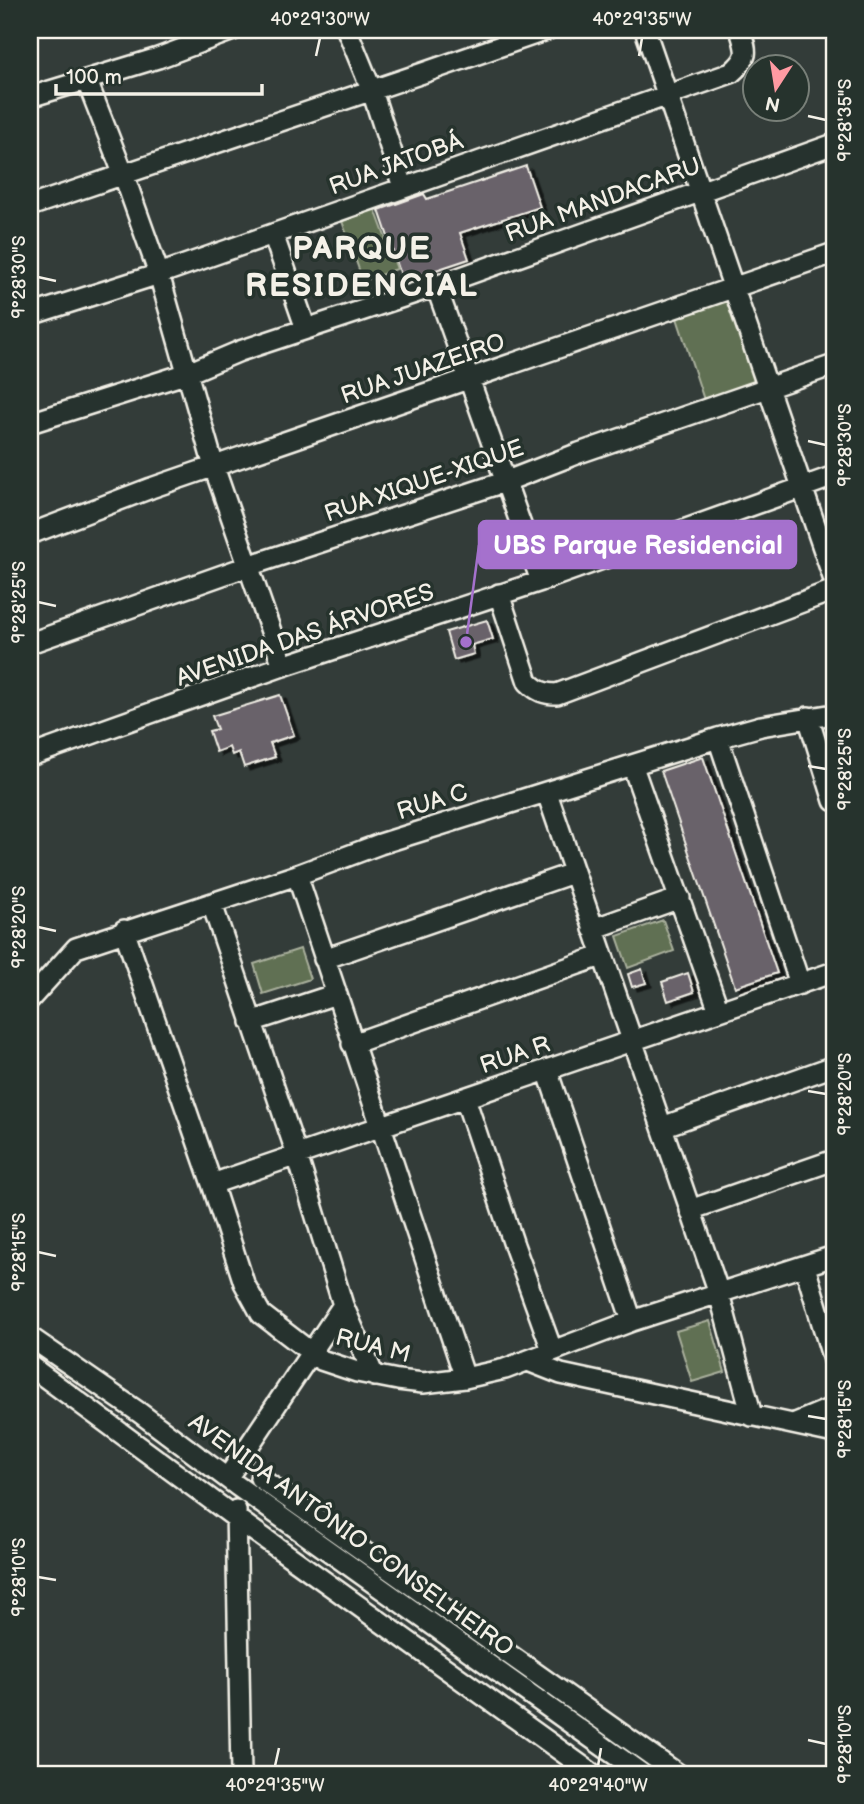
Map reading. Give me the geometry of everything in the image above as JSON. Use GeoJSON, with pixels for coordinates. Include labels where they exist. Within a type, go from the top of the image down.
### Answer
{"type":"FeatureCollection","features":[{"type":"Feature","properties":{"kind":"street"},"geometry":{"type":"LineString","coordinates":[[30,97],[158,58],[233,30]]}},
{"type":"Feature","properties":{"kind":"street"},"geometry":{"type":"LineString","coordinates":[[348,30],[372,91],[403,187]]}},
{"type":"Feature","properties":{"kind":"street"},"geometry":{"type":"LineString","coordinates":[[30,206],[123,173],[237,138],[547,30]]}},
{"type":"Feature","properties":{"kind":"street"},"geometry":{"type":"LineString","coordinates":[[645,30],[834,580]]}},
{"type":"Feature","properties":{"kind":"street","name":"RUA JATOBÁ"},"geometry":{"type":"LineString","coordinates":[[30,315],[159,274],[731,73],[743,62],[746,54],[740,30]]}},
{"type":"Feature","properties":{"kind":"street"},"geometry":{"type":"LineString","coordinates":[[87,81],[159,274],[214,467],[283,666]]}},
{"type":"Feature","properties":{"kind":"street","name":"RUA MANDACARU"},"geometry":{"type":"LineString","coordinates":[[30,423],[188,373],[240,351],[436,286],[834,144]]}},
{"type":"Feature","properties":{"kind":"street"},"geometry":{"type":"LineString","coordinates":[[273,234],[306,329]]}},
{"type":"Feature","properties":{"kind":"street","name":"RUA JUAZEIRO"},"geometry":{"type":"LineString","coordinates":[[30,534],[150,488],[834,253]]}},
{"type":"Feature","properties":{"kind":"street"},"geometry":{"type":"LineString","coordinates":[[436,286],[541,581]]}},
{"type":"Feature","properties":{"kind":"street","name":"RUA XIQUE-XIQUE"},"geometry":{"type":"LineString","coordinates":[[30,643],[248,566],[507,481],[579,453],[834,365]]}},
{"type":"Feature","properties":{"kind":"street","name":"AVENIDA DAS ÁRVORES"},"geometry":{"type":"LineString","coordinates":[[30,756],[283,666],[541,581],[834,476]]}},
{"type":"Feature","properties":{"kind":"street"},"geometry":{"type":"LineString","coordinates":[[499,594],[528,682],[542,692],[557,694],[834,590]]}},
{"type":"Feature","properties":{"kind":"street","name":"RUA C"},"geometry":{"type":"LineString","coordinates":[[30,999],[76,948],[124,930],[212,904],[380,844],[633,767],[718,738],[761,726],[834,714]]}},
{"type":"Feature","properties":{"kind":"street"},"geometry":{"type":"LineString","coordinates":[[808,717],[834,801]]}},
{"type":"Feature","properties":{"kind":"street"},"geometry":{"type":"LineString","coordinates":[[718,738],[800,984]]}},
{"type":"Feature","properties":{"kind":"street"},"geometry":{"type":"LineString","coordinates":[[633,767],[719,1011]]}},
{"type":"Feature","properties":{"kind":"street"},"geometry":{"type":"LineString","coordinates":[[547,793],[719,1293],[752,1416]]}},
{"type":"Feature","properties":{"kind":"street"},"geometry":{"type":"LineString","coordinates":[[324,958],[573,873]]}},
{"type":"Feature","properties":{"kind":"street"},"geometry":{"type":"LineString","coordinates":[[297,875],[465,1378]]}},
{"type":"Feature","properties":{"kind":"street"},"geometry":{"type":"LineString","coordinates":[[593,929],[680,898]]}},
{"type":"Feature","properties":{"kind":"street"},"geometry":{"type":"LineString","coordinates":[[212,904],[297,1155],[343,1305],[374,1376]]}},
{"type":"Feature","properties":{"kind":"street","name":"RUA M"},"geometry":{"type":"LineString","coordinates":[[124,930],[244,1283],[261,1314],[321,1360],[374,1376],[424,1383],[465,1378],[528,1361],[632,1321],[834,1256]]}},
{"type":"Feature","properties":{"kind":"street"},"geometry":{"type":"LineString","coordinates":[[352,1044],[601,956]]}},
{"type":"Feature","properties":{"kind":"street","name":"RUA R"},"geometry":{"type":"LineString","coordinates":[[212,1184],[834,972]]}},
{"type":"Feature","properties":{"kind":"street"},"geometry":{"type":"LineString","coordinates":[[251,1022],[336,994]]}},
{"type":"Feature","properties":{"kind":"street"},"geometry":{"type":"LineString","coordinates":[[662,1127],[834,1066]]}},
{"type":"Feature","properties":{"kind":"street"},"geometry":{"type":"LineString","coordinates":[[547,1070],[632,1321]]}},
{"type":"Feature","properties":{"kind":"street"},"geometry":{"type":"LineString","coordinates":[[465,1098],[552,1350]]}},
{"type":"Feature","properties":{"kind":"street"},"geometry":{"type":"LineString","coordinates":[[690,1210],[834,1160]]}},
{"type":"Feature","properties":{"kind":"street"},"geometry":{"type":"LineString","coordinates":[[805,1267],[834,1363]]}},
{"type":"Feature","properties":{"kind":"street"},"geometry":{"type":"LineString","coordinates":[[241,1774],[236,1518],[232,1481],[343,1305]]}},
{"type":"Feature","properties":{"kind":"street","name":"AVENIDA ANTÔNIO CONSELHEIRO"},"geometry":{"type":"LineString","coordinates":[[30,1337],[642,1774]]}},
{"type":"Feature","properties":{"kind":"street"},"geometry":{"type":"LineString","coordinates":[[528,1361],[561,1374],[834,1433]]}},
{"type":"Feature","properties":{"kind":"street"},"geometry":{"type":"LineString","coordinates":[[30,1366],[236,1518],[593,1774]]}},
{"type":"Feature","properties":{"kind":"street"},"geometry":{"type":"LineString","coordinates":[[793,1424],[834,1407]]}},
{"type":"Feature","properties":{"kind":"street"},"geometry":{"type":"LineString","coordinates":[[260,1478],[678,1774]]}},
{"type":"Feature","properties":{"kind":"green space"},"geometry":{"type":"Polygon","coordinates":[[[375,209],[397,269],[363,281],[342,221],[375,209]]]}},
{"type":"Feature","properties":{"kind":"green space"},"geometry":{"type":"Polygon","coordinates":[[[730,294],[760,385],[705,403],[675,312],[730,294]]]}},
{"type":"Feature","properties":{"kind":"green space"},"geometry":{"type":"Polygon","coordinates":[[[663,920],[674,951],[628,968],[617,936],[663,920]]]}},
{"type":"Feature","properties":{"kind":"green space"},"geometry":{"type":"Polygon","coordinates":[[[300,949],[310,979],[263,994],[254,964],[300,949]]]}},
{"type":"Feature","properties":{"kind":"green space"},"geometry":{"type":"Polygon","coordinates":[[[710,1321],[725,1372],[692,1382],[676,1331],[710,1321]]]}},
{"type":"Feature","properties":{"kind":"building"},"geometry":{"type":"Polygon","coordinates":[[[526,166],[540,207],[460,233],[469,259],[403,281],[379,210],[424,194],[427,199],[526,166]]]}},
{"type":"Feature","properties":{"kind":"building"},"geometry":{"type":"Polygon","coordinates":[[[487,620],[493,639],[472,645],[474,654],[454,660],[446,632],[487,620]]]}},
{"type":"Feature","properties":{"kind":"building"},"geometry":{"type":"Polygon","coordinates":[[[280,695],[294,735],[270,743],[275,757],[244,767],[239,752],[232,755],[229,747],[216,752],[209,731],[217,729],[212,716],[280,695]]]}},
{"type":"Feature","properties":{"kind":"building"},"geometry":{"type":"Polygon","coordinates":[[[703,757],[777,973],[735,987],[661,771],[703,757]]]}},
{"type":"Feature","properties":{"kind":"building"},"geometry":{"type":"Polygon","coordinates":[[[642,969],[646,983],[632,987],[628,974],[642,969]]]}},
{"type":"Feature","properties":{"kind":"building"},"geometry":{"type":"Polygon","coordinates":[[[688,973],[694,992],[668,1001],[662,982],[688,973]]]}},
{"type":"Feature","properties":{"kind":"place","name":"UBS Parque Residencial"},"geometry":{"type":"Point","coordinates":[466,642]}},
{"type":"Feature","properties":{"kind":"district","name":"PARQUE RESIDENCIAL"},"geometry":{"type":"Point","coordinates":[362,268]}}]}
